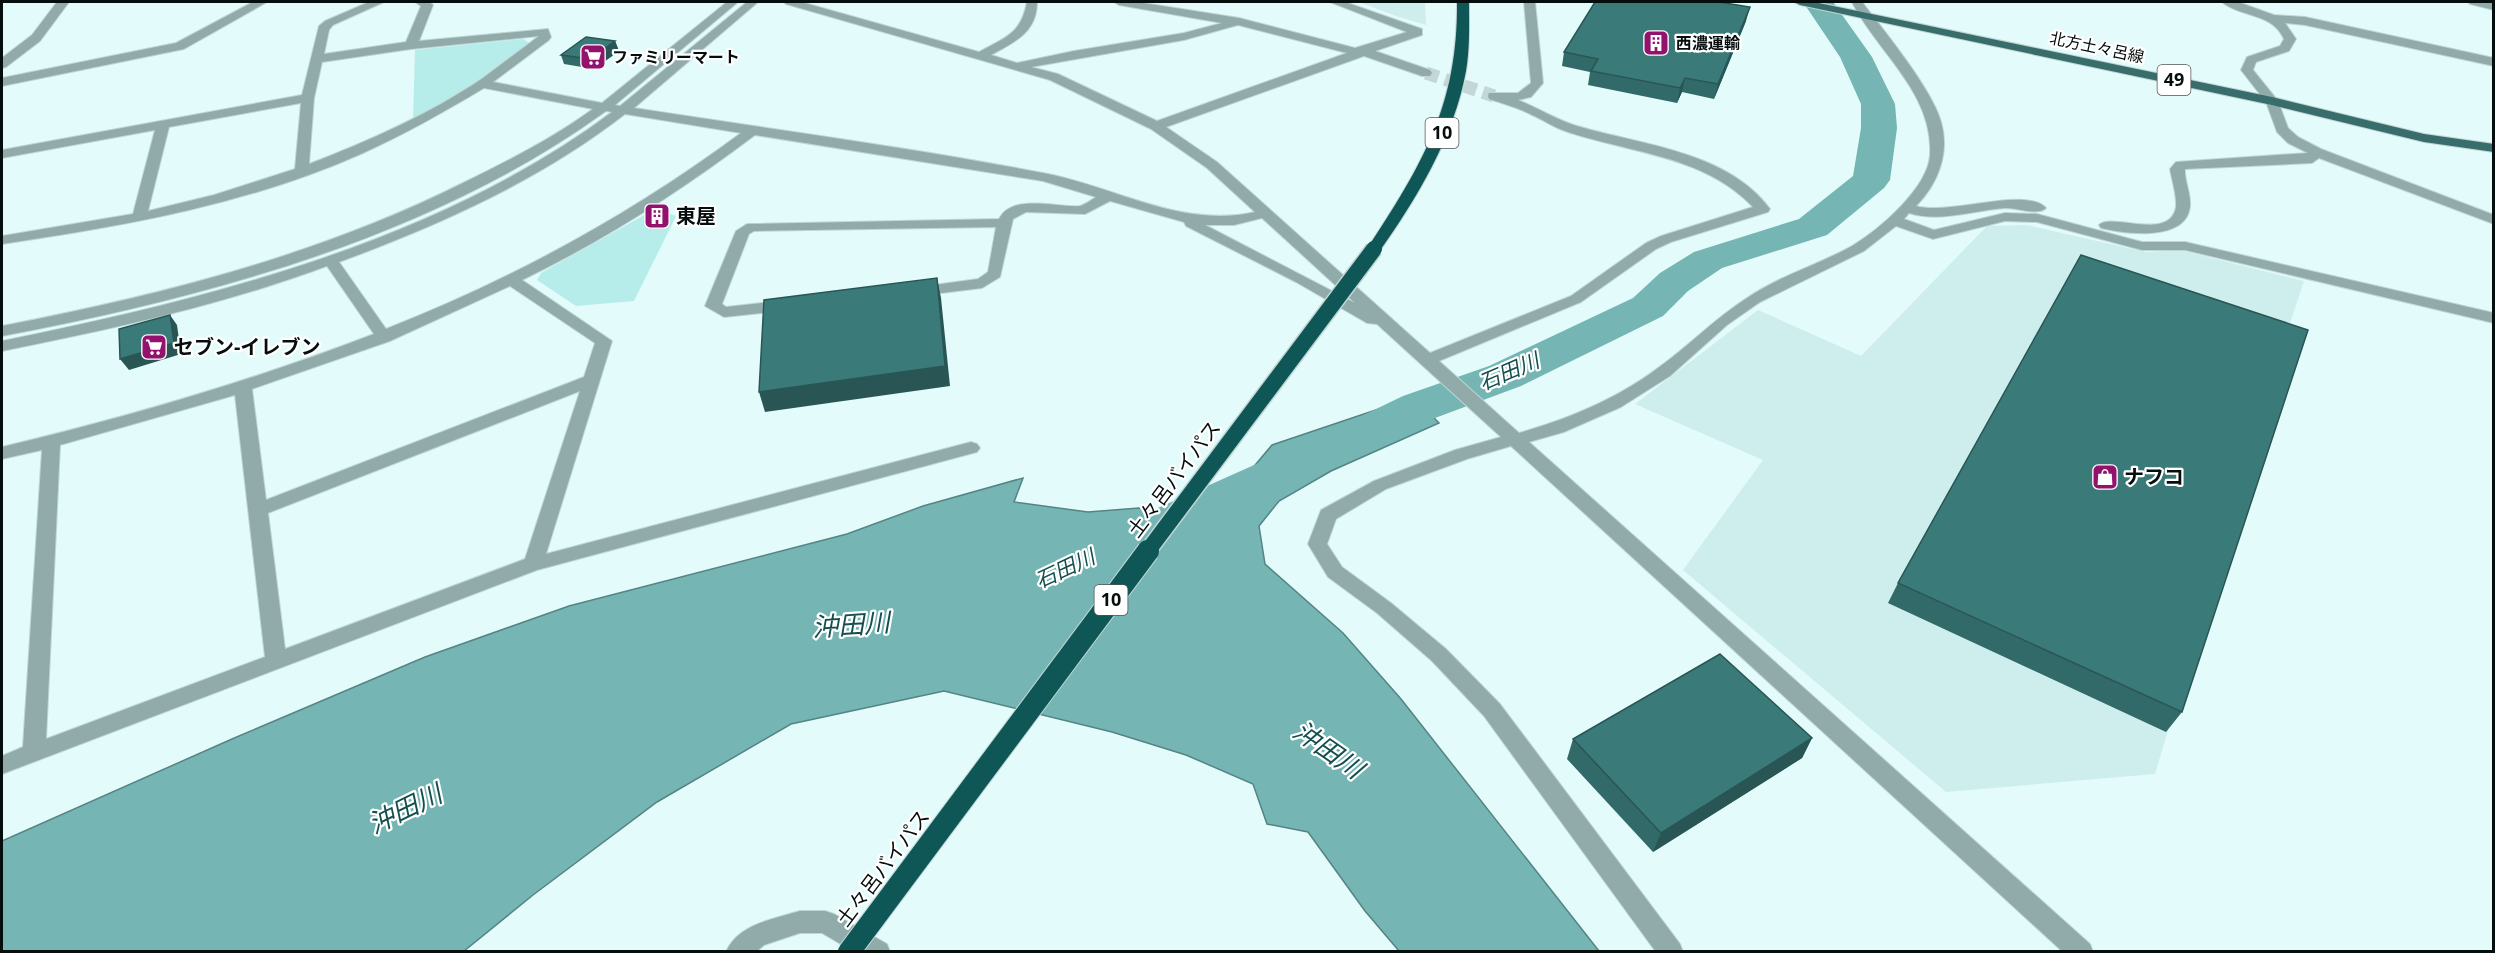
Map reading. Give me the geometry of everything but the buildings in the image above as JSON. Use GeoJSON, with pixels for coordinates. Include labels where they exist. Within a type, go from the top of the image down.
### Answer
{"type":"FeatureCollection","features":[{"type":"Feature","properties":{"kind":"highway","name":"土々呂バイパス"},"geometry":{"type":"LineString","coordinates":[[849,951],[1374,249],[1412,190],[1442,134],[1461,63],[1464,32],[1463,2]]}},
{"type":"Feature","properties":{"kind":"main road","name":"北方土々呂線"},"geometry":{"type":"LineString","coordinates":[[1800,2],[1860,10],[2272,101],[2424,138],[2493,148]]}},
{"type":"Feature","properties":{"kind":"street"},"geometry":{"type":"LineString","coordinates":[[2,64],[36,38],[63,2]]}},
{"type":"Feature","properties":{"kind":"street"},"geometry":{"type":"LineString","coordinates":[[2,82],[180,46],[261,2]]}},
{"type":"Feature","properties":{"kind":"street"},"geometry":{"type":"LineString","coordinates":[[302,171],[308,98],[322,28],[378,2]]}},
{"type":"Feature","properties":{"kind":"street"},"geometry":{"type":"LineString","coordinates":[[411,45],[427,5],[421,2]]}},
{"type":"Feature","properties":{"kind":"street"},"geometry":{"type":"LineString","coordinates":[[2,331],[115,308],[188,290],[320,248],[402,216],[485,179],[541,148],[604,107],[733,2]]}},
{"type":"Feature","properties":{"kind":"street"},"geometry":{"type":"LineString","coordinates":[[2,346],[110,324],[192,303],[330,259],[448,212],[502,186],[591,133],[623,110],[753,2]]}},
{"type":"Feature","properties":{"kind":"street"},"geometry":{"type":"LineString","coordinates":[[790,2],[1054,77],[1156,126],[1212,165],[1435,364],[1514,440],[2081,951]]}},
{"type":"Feature","properties":{"kind":"street"},"geometry":{"type":"LineString","coordinates":[[982,55],[1025,30],[1030,22],[1032,2]]}},
{"type":"Feature","properties":{"kind":"street"},"geometry":{"type":"LineString","coordinates":[[1119,2],[1239,22],[1355,52],[1365,52],[1426,73]]}},
{"type":"Feature","properties":{"kind":"street"},"geometry":{"type":"LineString","coordinates":[[1156,126],[1418,32],[1336,2]]}},
{"type":"Feature","properties":{"kind":"street"},"geometry":{"type":"LineString","coordinates":[[1435,364],[1576,300],[1651,246],[1666,239],[1763,209],[1752,195],[1714,170],[1572,129],[1537,112],[1494,96],[1518,98],[1531,92],[1537,83],[1530,2]]}},
{"type":"Feature","properties":{"kind":"street"},"geometry":{"type":"LineString","coordinates":[[2228,2],[2271,18],[2305,21],[2493,62]]}},
{"type":"Feature","properties":{"kind":"street"},"geometry":{"type":"LineString","coordinates":[[2474,2],[2493,7]]}},
{"type":"Feature","properties":{"kind":"street"},"geometry":{"type":"LineString","coordinates":[[1671,951],[1492,710],[1439,655],[1384,608],[1335,572],[1317,544],[1328,515],[1380,485],[1461,454],[1558,428],[1615,403],[1664,372],[1721,322],[1755,298],[1859,248],[1894,220],[1930,179],[1937,157],[1935,122],[1919,90],[1860,10]]}},
{"type":"Feature","properties":{"kind":"street"},"geometry":{"type":"LineString","coordinates":[[2271,18],[2288,31],[2290,39],[2285,48],[2251,60],[2247,70],[2272,101],[2282,129],[2294,140],[2316,152],[2493,220]]}},
{"type":"Feature","properties":{"kind":"street"},"geometry":{"type":"LineString","coordinates":[[1019,66],[1084,51],[1183,38],[1239,22]]}},
{"type":"Feature","properties":{"kind":"street"},"geometry":{"type":"LineString","coordinates":[[2,240],[139,218],[238,192],[302,171],[369,145],[422,119],[483,84],[545,37],[544,32],[411,45],[316,59]]}},
{"type":"Feature","properties":{"kind":"street"},"geometry":{"type":"LineString","coordinates":[[483,84],[604,107],[1024,173],[1109,195],[1179,217],[1301,279],[1401,336]]}},
{"type":"Feature","properties":{"kind":"street"},"geometry":{"type":"LineString","coordinates":[[2,168],[4,153],[308,98]]}},
{"type":"Feature","properties":{"kind":"street"},"geometry":{"type":"LineString","coordinates":[[139,218],[163,124]]}},
{"type":"Feature","properties":{"kind":"street"},"geometry":{"type":"LineString","coordinates":[[2,453],[155,415],[243,387],[384,337],[512,280],[615,225],[703,169],[752,131]]}},
{"type":"Feature","properties":{"kind":"street"},"geometry":{"type":"LineString","coordinates":[[1906,208],[1918,213],[1947,212],[2010,204],[2033,207],[2118,228],[2151,229],[2168,225],[2180,217],[2183,207],[2177,169],[2181,165],[2312,159],[2316,152]]}},
{"type":"Feature","properties":{"kind":"street"},"geometry":{"type":"LineString","coordinates":[[900,293],[982,284],[995,274],[1007,216],[1024,208],[1085,210],[1109,195]]}},
{"type":"Feature","properties":{"kind":"street"},"geometry":{"type":"LineString","coordinates":[[1179,217],[1234,221],[1268,213]]}},
{"type":"Feature","properties":{"kind":"street"},"geometry":{"type":"LineString","coordinates":[[1894,220],[1933,235],[2005,217],[2037,218],[2142,246],[2185,246],[2493,318]]}},
{"type":"Feature","properties":{"kind":"street"},"geometry":{"type":"LineString","coordinates":[[806,303],[724,312],[713,306],[743,231],[752,227],[1004,223]]}},
{"type":"Feature","properties":{"kind":"street"},"geometry":{"type":"LineString","coordinates":[[330,259],[384,337]]}},
{"type":"Feature","properties":{"kind":"street"},"geometry":{"type":"LineString","coordinates":[[512,280],[604,341],[533,564]]}},
{"type":"Feature","properties":{"kind":"street"},"geometry":{"type":"LineString","coordinates":[[258,510],[590,381]]}},
{"type":"Feature","properties":{"kind":"street"},"geometry":{"type":"LineString","coordinates":[[243,387],[276,659]]}},
{"type":"Feature","properties":{"kind":"street"},"geometry":{"type":"LineString","coordinates":[[34,752],[51,442]]}},
{"type":"Feature","properties":{"kind":"street"},"geometry":{"type":"LineString","coordinates":[[2,765],[276,659],[533,564],[971,448]]}},
{"type":"Feature","properties":{"kind":"street"},"geometry":{"type":"LineString","coordinates":[[738,951],[756,936],[800,922],[825,922],[878,951]]}},
{"type":"Feature","properties":{"kind":"shaded area"},"geometry":{"type":"Polygon","coordinates":[[[1359,2],[1425,2],[1426,25],[1396,16],[1359,2]]]}},
{"type":"Feature","properties":{"kind":"shaded area"},"geometry":{"type":"Polygon","coordinates":[[[523,39],[531,44],[472,85],[413,119],[415,50],[523,39]]]}},
{"type":"Feature","properties":{"kind":"shaded area"},"geometry":{"type":"Polygon","coordinates":[[[655,209],[676,216],[634,301],[576,306],[537,280],[541,273],[655,209]]]}},
{"type":"Feature","properties":{"kind":"shaded area"},"geometry":{"type":"Polygon","coordinates":[[[2027,225],[2146,252],[2180,250],[2304,281],[2155,774],[1946,792],[1683,570],[1763,460],[1635,404],[1758,310],[1861,356],[1987,226],[2027,225]]]}},
{"type":"Feature","properties":{"kind":"water","name":"沖田川"},"geometry":{"type":"Polygon","coordinates":[[[1414,397],[1439,423],[1331,471],[1279,501],[1259,526],[1265,564],[1343,633],[1401,699],[1599,951],[1399,951],[1365,911],[1308,832],[1267,824],[1253,784],[1186,755],[1112,732],[944,691],[791,724],[657,802],[533,895],[464,951],[2,951],[2,841],[425,657],[569,606],[847,534],[923,506],[1023,478],[1014,502],[1088,512],[1139,508],[1220,518],[1231,512],[1246,476],[1272,445],[1414,397]]]}},
{"type":"Feature","properties":{"kind":"waterway","name":"石田川"},"geometry":{"type":"LineString","coordinates":[[1363,434],[1419,407],[1505,376],[1648,307],[1674,282],[1708,260],[1813,227],[1871,180],[1879,128],[1878,104],[1856,57],[1818,2]]}},
{"type":"Feature","properties":{"kind":"waterway","name":"石田川"},"geometry":{"type":"LineString","coordinates":[[1129,542],[1300,464]]}},
{"type":"Feature","properties":{"kind":"tunnel"},"geometry":{"type":"LineString","coordinates":[[1426,73],[1494,96]]}},
{"type":"Feature","properties":{"kind":"place","name":"西濃運輸"},"geometry":{"type":"Point","coordinates":[1656,43]}},
{"type":"Feature","properties":{"kind":"place","name":"ファミリーマート"},"geometry":{"type":"Point","coordinates":[593,57]}},
{"type":"Feature","properties":{"kind":"place","name":"東屋"},"geometry":{"type":"Point","coordinates":[657,216]}},
{"type":"Feature","properties":{"kind":"place","name":"セブン-イレブン"},"geometry":{"type":"Point","coordinates":[154,347]}},
{"type":"Feature","properties":{"kind":"place","name":"ナフコ"},"geometry":{"type":"Point","coordinates":[2105,477]}}]}
